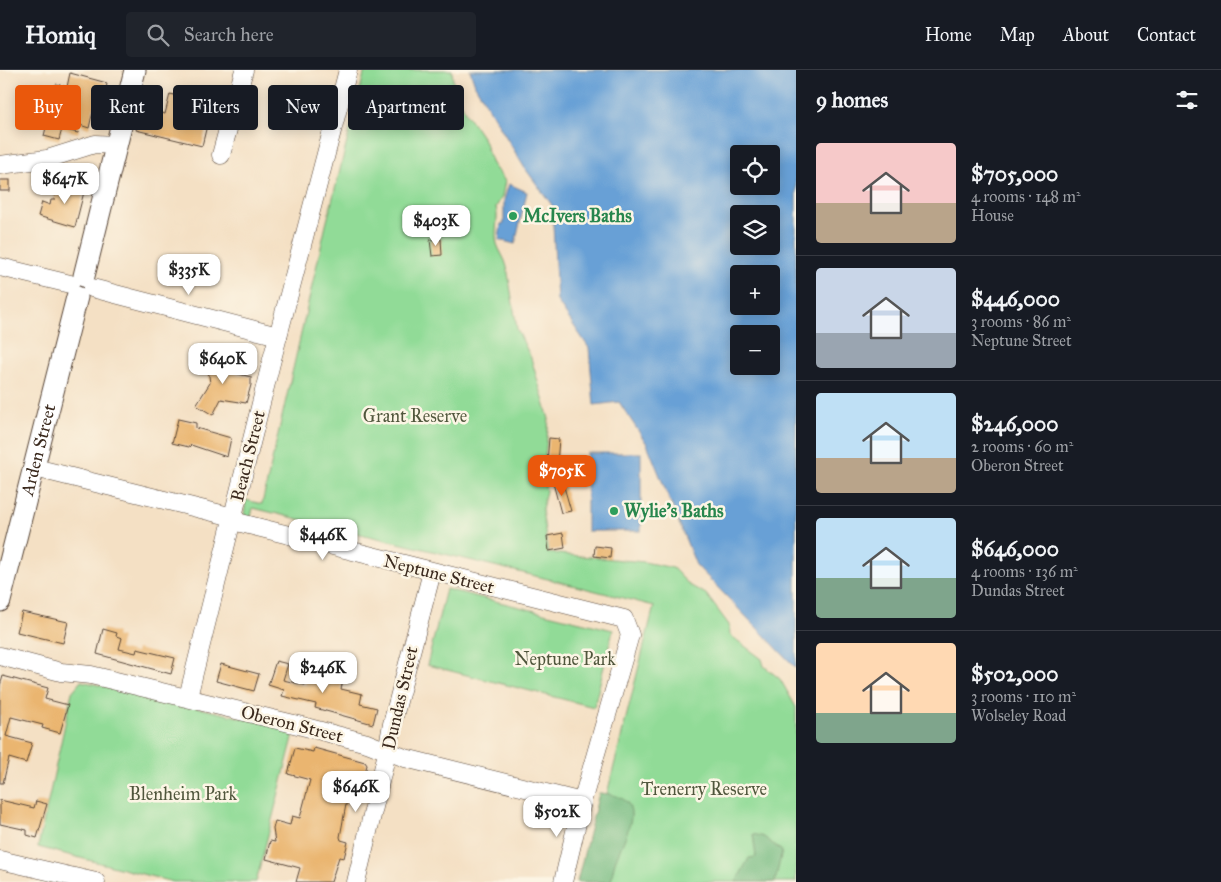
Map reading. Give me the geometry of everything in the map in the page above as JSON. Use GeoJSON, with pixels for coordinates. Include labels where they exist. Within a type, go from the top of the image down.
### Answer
{"type":"FeatureCollection","features":[{"type":"Feature","properties":{"kind":"main road","name":"Arden Street"},"geometry":{"type":"LineString","coordinates":[[0,601],[135,70]]}},
{"type":"Feature","properties":{"kind":"street"},"geometry":{"type":"LineString","coordinates":[[221,155],[244,70]]}},
{"type":"Feature","properties":{"kind":"street","name":"Beach Street"},"geometry":{"type":"LineString","coordinates":[[188,697],[278,336],[348,70]]}},
{"type":"Feature","properties":{"kind":"street"},"geometry":{"type":"LineString","coordinates":[[0,165],[47,159],[95,144],[116,145]]}},
{"type":"Feature","properties":{"kind":"street"},"geometry":{"type":"LineString","coordinates":[[0,267],[278,336]]}},
{"type":"Feature","properties":{"kind":"street","name":"Neptune Street"},"geometry":{"type":"LineString","coordinates":[[35,468],[225,516],[233,520],[432,572],[620,616],[628,623],[630,636],[582,802]]}},
{"type":"Feature","properties":{"kind":"street","name":"Dundas Street"},"geometry":{"type":"LineString","coordinates":[[356,882],[392,724],[432,572]]}},
{"type":"Feature","properties":{"kind":"street","name":"Oberon Street"},"geometry":{"type":"LineString","coordinates":[[0,656],[61,672],[91,675],[188,697],[332,734],[405,758],[582,802]]}},
{"type":"Feature","properties":{"kind":"street"},"geometry":{"type":"LineString","coordinates":[[563,882],[582,802]]}},
{"type":"Feature","properties":{"kind":"street"},"geometry":{"type":"LineString","coordinates":[[0,860],[96,882]]}},
{"type":"Feature","properties":{"kind":"green space","name":"Grant Reserve"},"geometry":{"type":"Polygon","coordinates":[[[365,70],[452,70],[455,85],[361,85],[365,70]]]}},
{"type":"Feature","properties":{"kind":"green space","name":"Grant Reserve"},"geometry":{"type":"Polygon","coordinates":[[[464,109],[484,140],[492,164],[505,181],[502,197],[496,207],[497,244],[507,267],[517,329],[531,358],[549,419],[543,475],[546,491],[542,509],[548,553],[644,562],[673,568],[689,585],[706,594],[729,625],[730,635],[762,659],[764,666],[780,679],[796,707],[796,882],[585,882],[654,606],[253,508],[250,521],[244,515],[246,500],[262,504],[326,225],[350,130],[464,130],[464,109]]]}},
{"type":"Feature","properties":{"kind":"green space","name":"Neptune Park"},"geometry":{"type":"Polygon","coordinates":[[[446,589],[613,630],[594,707],[427,665],[446,589]]]}},
{"type":"Feature","properties":{"kind":"green space","name":"Blenheim Park"},"geometry":{"type":"Polygon","coordinates":[[[81,681],[295,730],[256,882],[173,882],[38,847],[72,692],[81,681]]]}},
{"type":"Feature","properties":{"kind":"green space"},"geometry":{"type":"Polygon","coordinates":[[[599,793],[615,796],[625,801],[630,808],[629,828],[615,862],[611,882],[577,882],[599,793]]]}},
{"type":"Feature","properties":{"kind":"green space"},"geometry":{"type":"Polygon","coordinates":[[[753,834],[764,837],[782,851],[775,882],[736,882],[749,858],[756,857],[753,834]]]}},
{"type":"Feature","properties":{"kind":"water"},"geometry":{"type":"Polygon","coordinates":[[[470,70],[796,70],[796,668],[696,565],[647,444],[619,402],[594,405],[589,348],[557,301],[552,205],[524,167],[475,85],[470,70]]]}},
{"type":"Feature","properties":{"kind":"water","name":"McIvers Baths"},"geometry":{"type":"Polygon","coordinates":[[[509,184],[527,192],[515,244],[499,240],[501,224],[504,223],[504,200],[509,184]]]}},
{"type":"Feature","properties":{"kind":"water"},"geometry":{"type":"Polygon","coordinates":[[[235,350],[236,354],[250,351],[252,359],[231,363],[228,351],[235,350]]]}},
{"type":"Feature","properties":{"kind":"water","name":"Wylie's Baths"},"geometry":{"type":"Polygon","coordinates":[[[587,453],[641,453],[641,531],[587,531],[587,453]]]}},
{"type":"Feature","properties":{"kind":"building"},"geometry":{"type":"Polygon","coordinates":[[[70,73],[107,83],[107,85],[91,85],[91,120],[89,128],[81,125],[81,85],[67,85],[70,73]]]}},
{"type":"Feature","properties":{"kind":"building"},"geometry":{"type":"Polygon","coordinates":[[[170,94],[173,95],[173,130],[206,130],[202,146],[136,130],[163,130],[163,113],[165,114],[170,94]]]}},
{"type":"Feature","properties":{"kind":"building"},"geometry":{"type":"Polygon","coordinates":[[[45,130],[62,130],[59,140],[44,136],[45,130]]]}},
{"type":"Feature","properties":{"kind":"building"},"geometry":{"type":"Polygon","coordinates":[[[66,130],[79,130],[78,133],[66,130]]]}},
{"type":"Feature","properties":{"kind":"building"},"geometry":{"type":"Polygon","coordinates":[[[0,180],[10,180],[10,191],[0,191],[0,180]]]}},
{"type":"Feature","properties":{"kind":"building"},"geometry":{"type":"Polygon","coordinates":[[[71,180],[86,184],[75,227],[38,216],[42,202],[50,205],[55,195],[63,187],[66,188],[71,180]]]}},
{"type":"Feature","properties":{"kind":"building"},"geometry":{"type":"Polygon","coordinates":[[[441,239],[442,255],[432,256],[430,240],[441,239]]]}},
{"type":"Feature","properties":{"kind":"building"},"geometry":{"type":"Polygon","coordinates":[[[224,353],[227,371],[251,377],[251,385],[246,403],[221,399],[213,415],[196,405],[210,383],[206,356],[224,353]]]}},
{"type":"Feature","properties":{"kind":"building"},"geometry":{"type":"Polygon","coordinates":[[[178,419],[196,423],[196,428],[231,438],[227,457],[191,445],[189,447],[172,443],[178,419]]]}},
{"type":"Feature","properties":{"kind":"building"},"geometry":{"type":"Polygon","coordinates":[[[549,438],[559,439],[556,476],[546,475],[549,438]]]}},
{"type":"Feature","properties":{"kind":"building"},"geometry":{"type":"Polygon","coordinates":[[[562,480],[571,511],[561,513],[553,483],[562,480]]]}},
{"type":"Feature","properties":{"kind":"building"},"geometry":{"type":"Polygon","coordinates":[[[563,533],[565,548],[549,551],[547,536],[563,533]]]}},
{"type":"Feature","properties":{"kind":"building"},"geometry":{"type":"Polygon","coordinates":[[[595,546],[611,548],[610,558],[594,556],[595,546]]]}},
{"type":"Feature","properties":{"kind":"building"},"geometry":{"type":"Polygon","coordinates":[[[22,612],[68,622],[63,643],[17,632],[22,612]]]}},
{"type":"Feature","properties":{"kind":"building"},"geometry":{"type":"Polygon","coordinates":[[[103,629],[117,633],[116,636],[122,638],[119,649],[136,653],[137,649],[175,658],[171,674],[97,654],[103,629]]]}},
{"type":"Feature","properties":{"kind":"building"},"geometry":{"type":"Polygon","coordinates":[[[276,661],[288,664],[283,680],[305,685],[309,670],[343,680],[341,689],[362,694],[360,704],[377,708],[373,724],[315,708],[316,704],[282,696],[284,690],[268,685],[276,661]]]}},
{"type":"Feature","properties":{"kind":"building"},"geometry":{"type":"Polygon","coordinates":[[[221,664],[259,674],[254,691],[216,681],[221,664]]]}},
{"type":"Feature","properties":{"kind":"building"},"geometry":{"type":"Polygon","coordinates":[[[3,676],[48,688],[45,699],[68,705],[60,733],[42,728],[43,725],[11,717],[6,736],[32,743],[26,763],[9,758],[3,783],[0,783],[0,686],[3,676]]]}},
{"type":"Feature","properties":{"kind":"building"},"geometry":{"type":"Polygon","coordinates":[[[295,748],[313,752],[314,748],[365,762],[367,765],[361,788],[358,787],[354,801],[347,799],[340,837],[341,840],[348,842],[344,858],[339,857],[331,882],[296,882],[300,868],[266,859],[270,841],[275,842],[273,829],[275,821],[290,825],[292,816],[300,818],[310,780],[288,774],[295,748]]]}},
{"type":"Feature","properties":{"kind":"building"},"geometry":{"type":"Polygon","coordinates":[[[0,800],[34,808],[36,801],[47,804],[37,838],[27,835],[27,830],[0,824],[0,800]]]}},
{"type":"Feature","properties":{"kind":"place","name":"McIvers Baths"},"geometry":{"type":"Point","coordinates":[513,216]}},
{"type":"Feature","properties":{"kind":"place","name":"Wylie's Baths"},"geometry":{"type":"Point","coordinates":[614,511]}},
{"type":"Feature","properties":{"kind":"park label","name":"Trenerry Reserve"},"geometry":{"type":"Point","coordinates":[704,789]}}]}
